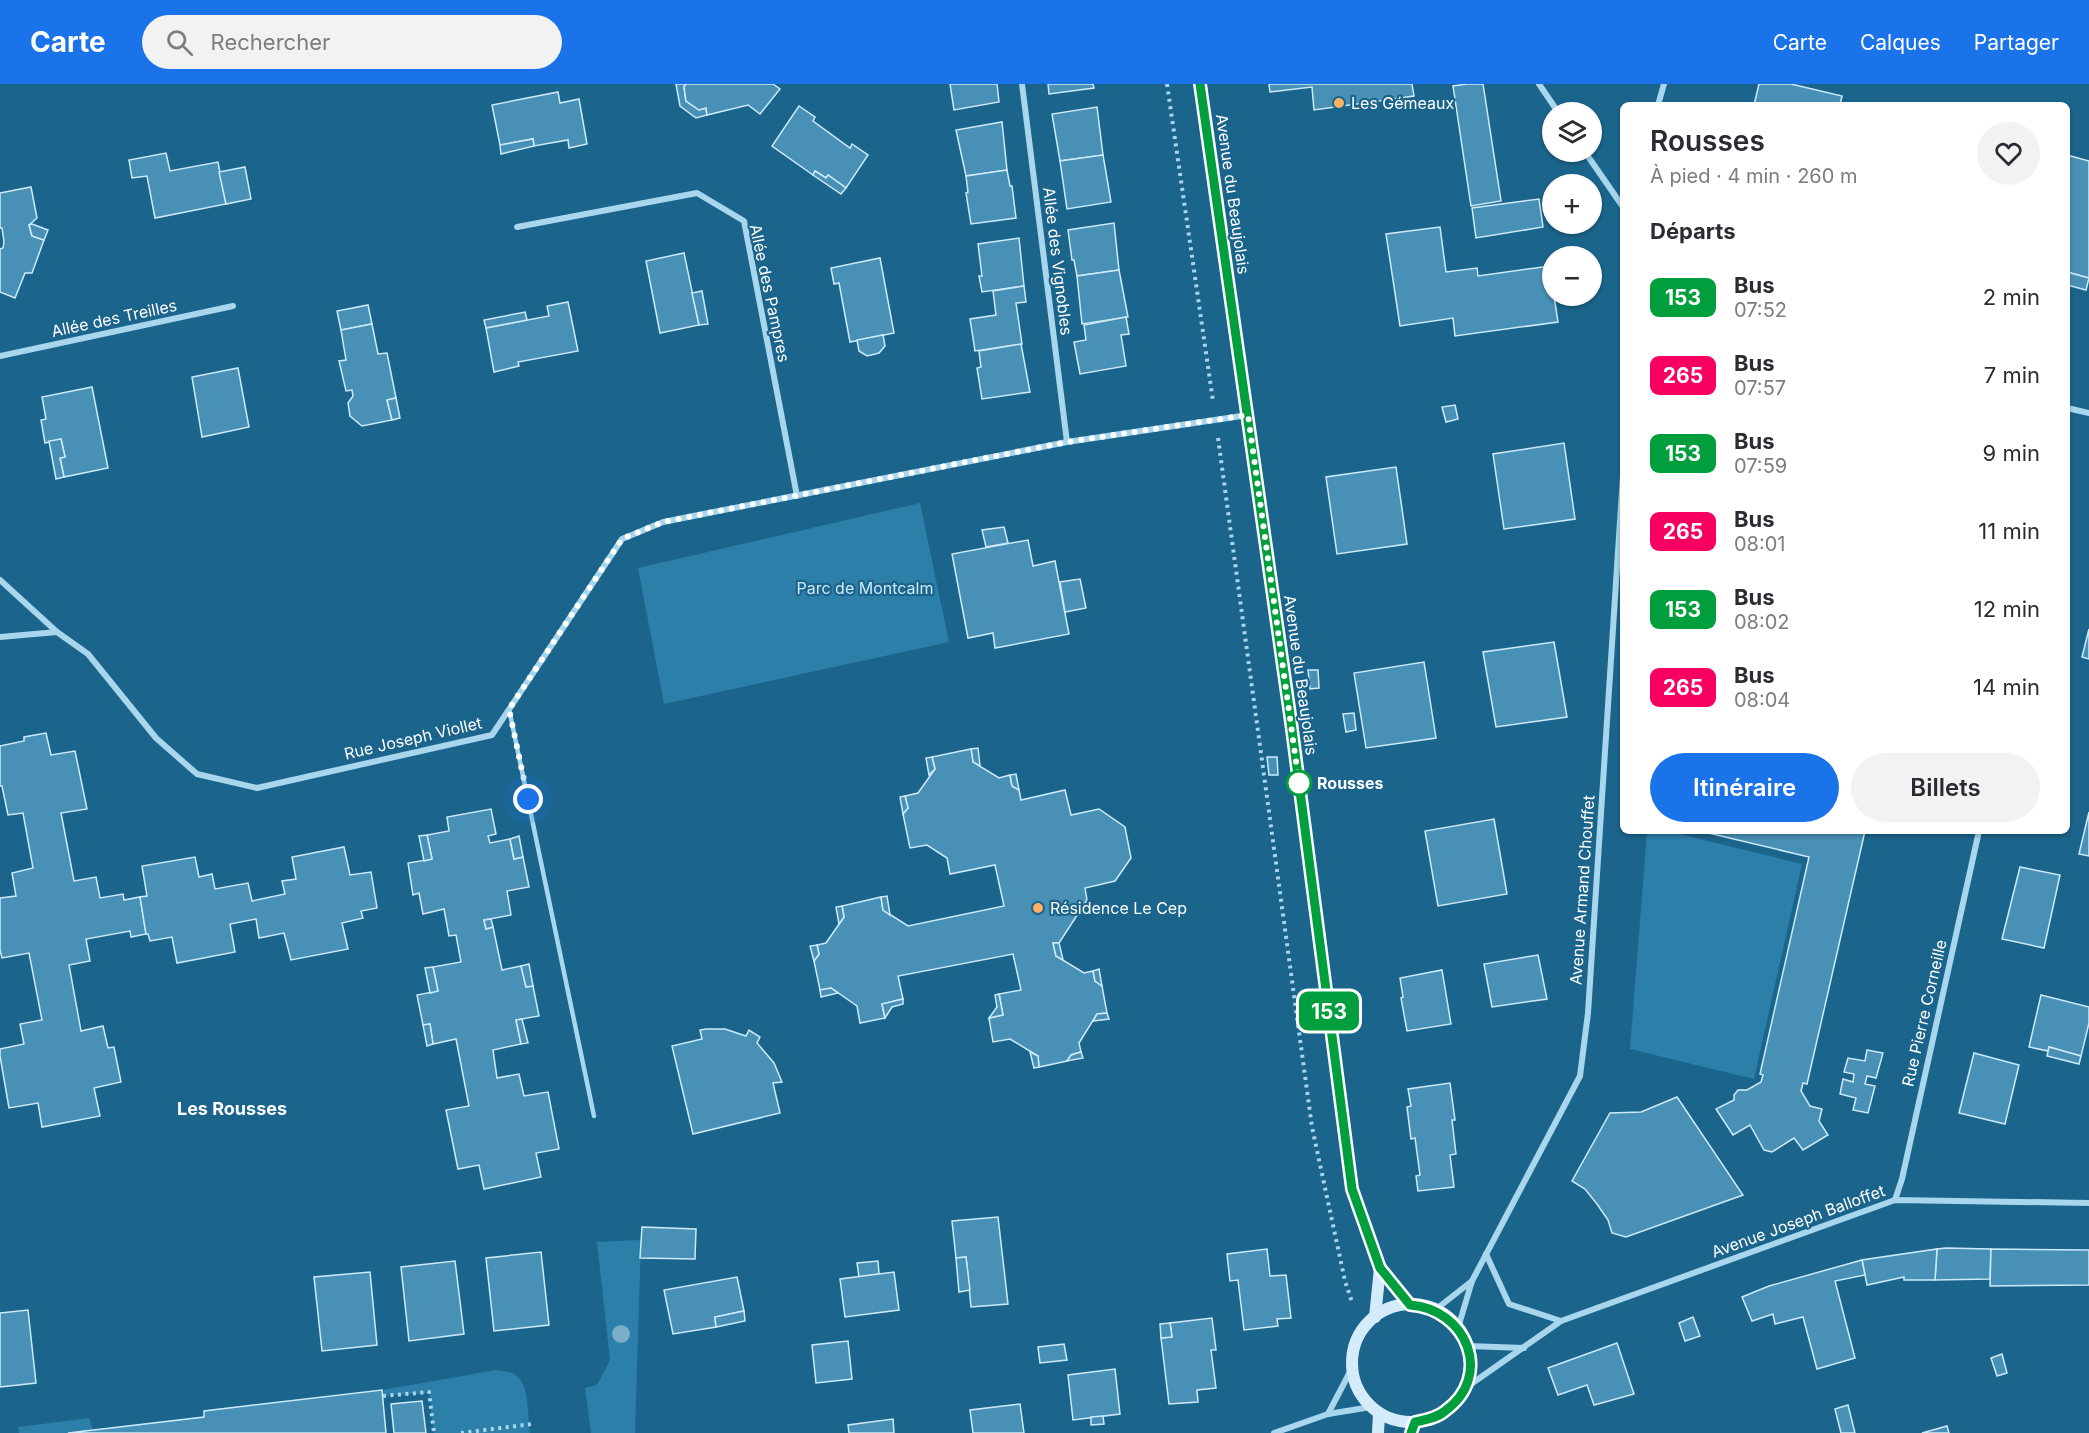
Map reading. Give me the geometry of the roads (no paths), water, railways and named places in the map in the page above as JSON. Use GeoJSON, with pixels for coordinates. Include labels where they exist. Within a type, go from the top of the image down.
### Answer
{"type":"FeatureCollection","features":[{"type":"Feature","properties":{"kind":"main road","name":"Avenue du Beaujolais"},"geometry":{"type":"LineString","coordinates":[[1200,84],[1248,415],[1352,1189],[1380,1268],[1410,1305]]}},
{"type":"Feature","properties":{"kind":"main road","name":"Avenue du Beaujolais"},"geometry":{"type":"LineString","coordinates":[[1375,1317],[1380,1268]]}},
{"type":"Feature","properties":{"kind":"main road"},"geometry":{"type":"LineString","coordinates":[[1410,1305],[1435,1310],[1447,1317],[1458,1328],[1468,1346],[1469,1375],[1456,1401],[1444,1412],[1413,1428],[1375,1410],[1362,1395],[1352,1368],[1354,1348],[1362,1330],[1375,1317],[1392,1308],[1410,1305]]}},
{"type":"Feature","properties":{"kind":"main road"},"geometry":{"type":"LineString","coordinates":[[1375,1410],[1378,1433]]}},
{"type":"Feature","properties":{"kind":"street","name":"Allée des Vignobles"},"geometry":{"type":"LineString","coordinates":[[1022,84],[1067,442]]}},
{"type":"Feature","properties":{"kind":"street"},"geometry":{"type":"LineString","coordinates":[[1539,84],[1551,102]]}},
{"type":"Feature","properties":{"kind":"street"},"geometry":{"type":"LineString","coordinates":[[1659,102],[1664,84]]}},
{"type":"Feature","properties":{"kind":"street"},"geometry":{"type":"LineString","coordinates":[[1592,162],[1620,203]]}},
{"type":"Feature","properties":{"kind":"street","name":"Allée des Pampres"},"geometry":{"type":"LineString","coordinates":[[517,227],[697,193],[744,221],[796,496]]}},
{"type":"Feature","properties":{"kind":"street","name":"Allée des Treilles"},"geometry":{"type":"LineString","coordinates":[[0,356],[233,306]]}},
{"type":"Feature","properties":{"kind":"street"},"geometry":{"type":"LineString","coordinates":[[2070,409],[2089,413]]}},
{"type":"Feature","properties":{"kind":"street","name":"Rue Joseph Viollet"},"geometry":{"type":"LineString","coordinates":[[57,632],[88,654],[156,738],[196,774],[257,788],[492,735],[622,539],[663,522],[1067,442],[1248,415]]}},
{"type":"Feature","properties":{"kind":"street","name":"Avenue Armand Chouffet"},"geometry":{"type":"LineString","coordinates":[[1458,1328],[1472,1281],[1580,1076],[1588,1001],[1620,520]]}},
{"type":"Feature","properties":{"kind":"street"},"geometry":{"type":"LineString","coordinates":[[0,580],[57,632]]}},
{"type":"Feature","properties":{"kind":"street"},"geometry":{"type":"LineString","coordinates":[[0,637],[57,632]]}},
{"type":"Feature","properties":{"kind":"street","name":"Rue Pierre Corneille"},"geometry":{"type":"LineString","coordinates":[[1894,1200],[1902,1179],[1978,834]]}},
{"type":"Feature","properties":{"kind":"street","name":"Avenue Joseph Balloffet"},"geometry":{"type":"LineString","coordinates":[[1464,1389],[1561,1321],[1894,1200],[2089,1203]]}},
{"type":"Feature","properties":{"kind":"street"},"geometry":{"type":"LineString","coordinates":[[1486,1254],[1509,1304],[1561,1321]]}},
{"type":"Feature","properties":{"kind":"street","name":"Avenue Armand Chouffet"},"geometry":{"type":"LineString","coordinates":[[1435,1310],[1472,1281]]}},
{"type":"Feature","properties":{"kind":"street"},"geometry":{"type":"LineString","coordinates":[[1468,1346],[1525,1348]]}},
{"type":"Feature","properties":{"kind":"street"},"geometry":{"type":"LineString","coordinates":[[1328,1414],[1352,1368]]}},
{"type":"Feature","properties":{"kind":"street"},"geometry":{"type":"LineString","coordinates":[[1274,1433],[1328,1414],[1375,1410]]}},
{"type":"Feature","properties":{"kind":"lane"},"geometry":{"type":"LineString","coordinates":[[509,709],[594,1116]]}},
{"type":"Feature","properties":{"kind":"place","name":"Les Gémeaux"},"geometry":{"type":"Point","coordinates":[1339,103]}},
{"type":"Feature","properties":{"kind":"place","name":"Rousses"},"geometry":{"type":"Point","coordinates":[1299,783]}},
{"type":"Feature","properties":{"kind":"place","name":"Résidence Le Cep"},"geometry":{"type":"Point","coordinates":[1038,908]}},
{"type":"Feature","properties":{"kind":"district","name":"Les Rousses"},"geometry":{"type":"Point","coordinates":[232,1108]}},
{"type":"Feature","properties":{"kind":"park label","name":"Parc de Montcalm"},"geometry":{"type":"Point","coordinates":[865,588]}}]}
